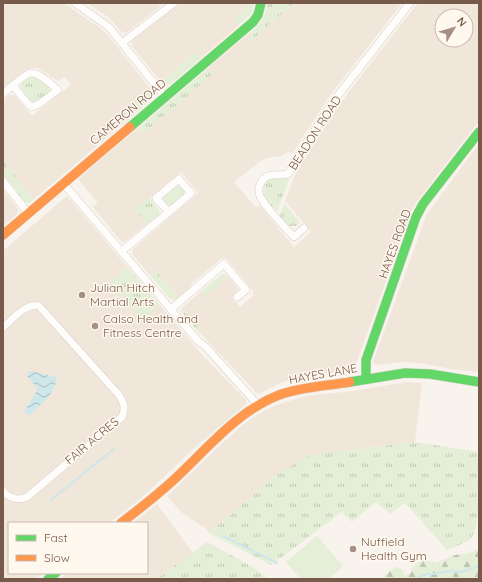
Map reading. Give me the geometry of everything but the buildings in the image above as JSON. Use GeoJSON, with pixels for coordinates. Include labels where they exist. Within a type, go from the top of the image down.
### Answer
{"type":"FeatureCollection","features":[{"type":"Feature","properties":{"kind":"main road","name":"CAMERON ROAD"},"geometry":{"type":"LineString","coordinates":[[3,235],[253,22],[258,15],[261,3]]}},
{"type":"Feature","properties":{"kind":"main road","name":"HAYES ROAD"},"geometry":{"type":"LineString","coordinates":[[366,379],[366,360],[416,218],[423,204],[479,132]]}},
{"type":"Feature","properties":{"kind":"main road","name":"HAYES LANE"},"geometry":{"type":"LineString","coordinates":[[122,522],[157,495],[212,442],[240,418],[258,405],[276,397],[297,389],[332,383],[352,382],[393,374],[412,373],[479,382]]}},
{"type":"Feature","properties":{"kind":"street"},"geometry":{"type":"LineString","coordinates":[[75,3],[103,22],[122,43],[165,97]]}},
{"type":"Feature","properties":{"kind":"street"},"geometry":{"type":"LineString","coordinates":[[122,43],[174,3]]}},
{"type":"Feature","properties":{"kind":"street","name":"BEADON ROAD"},"geometry":{"type":"LineString","coordinates":[[304,228],[294,237],[276,217],[261,198],[258,191],[262,181],[271,175],[283,176],[288,174],[332,103],[410,3]]}},
{"type":"Feature","properties":{"kind":"street"},"geometry":{"type":"LineString","coordinates":[[3,94],[31,72],[50,82],[58,90]]}},
{"type":"Feature","properties":{"kind":"street"},"geometry":{"type":"LineString","coordinates":[[13,86],[32,107],[39,104],[64,84]]}},
{"type":"Feature","properties":{"kind":"street"},"geometry":{"type":"LineString","coordinates":[[122,251],[191,193],[179,179],[156,198],[168,212]]}},
{"type":"Feature","properties":{"kind":"street"},"geometry":{"type":"LineString","coordinates":[[3,181],[28,213]]}},
{"type":"Feature","properties":{"kind":"street"},"geometry":{"type":"LineString","coordinates":[[63,183],[198,341],[205,346],[258,405]]}},
{"type":"Feature","properties":{"kind":"street"},"geometry":{"type":"LineString","coordinates":[[171,309],[224,264],[246,290],[237,297]]}},
{"type":"Feature","properties":{"kind":"street","name":"FAIR ACRES"},"geometry":{"type":"LineString","coordinates":[[3,327],[28,306],[37,305],[119,395],[125,408],[122,417],[27,497],[23,499],[13,498],[8,496],[3,491]]}},
{"type":"Feature","properties":{"kind":"shaded area"},"geometry":{"type":"Polygon","coordinates":[[[3,3],[64,3],[108,35],[151,90],[125,112],[130,118],[34,199],[3,161],[3,100],[9,95],[14,95],[32,116],[71,85],[65,77],[58,81],[38,68],[31,68],[23,71],[3,88],[3,3]]]}},
{"type":"Feature","properties":{"kind":"shaded area"},"geometry":{"type":"Polygon","coordinates":[[[87,3],[156,3],[161,6],[126,33],[122,32],[108,17],[87,3]]]}},
{"type":"Feature","properties":{"kind":"shaded area"},"geometry":{"type":"Polygon","coordinates":[[[181,3],[252,3],[234,19],[239,25],[201,58],[196,52],[161,82],[132,46],[132,43],[133,40],[181,3]]]}},
{"type":"Feature","properties":{"kind":"shaded area"},"geometry":{"type":"Polygon","coordinates":[[[294,3],[402,3],[328,98],[294,151],[292,153],[288,152],[281,156],[268,158],[259,162],[234,182],[255,207],[259,205],[294,247],[311,232],[285,201],[295,175],[328,121],[351,89],[418,3],[479,3],[479,121],[411,211],[354,370],[298,377],[278,384],[259,394],[200,333],[202,331],[182,308],[201,291],[205,296],[228,276],[238,288],[232,297],[240,307],[254,295],[252,293],[254,292],[226,258],[222,258],[190,285],[191,287],[179,298],[156,271],[150,275],[132,254],[133,249],[198,193],[181,172],[142,205],[134,209],[147,224],[125,242],[121,241],[93,207],[98,203],[78,179],[138,128],[143,134],[213,74],[208,68],[247,35],[252,40],[294,3]]]}},
{"type":"Feature","properties":{"kind":"shaded area"},"geometry":{"type":"Polygon","coordinates":[[[479,144],[479,372],[456,370],[420,363],[404,362],[375,365],[373,362],[427,214],[479,144]]]}},
{"type":"Feature","properties":{"kind":"shaded area"},"geometry":{"type":"Polygon","coordinates":[[[3,190],[18,211],[16,215],[3,226],[3,190]]]}},
{"type":"Feature","properties":{"kind":"shaded area"},"geometry":{"type":"Polygon","coordinates":[[[67,196],[205,358],[246,400],[246,404],[202,441],[140,499],[110,522],[8,522],[8,574],[43,574],[36,579],[3,579],[3,249],[4,250],[67,196]]]}},
{"type":"Feature","properties":{"kind":"shaded area"},"geometry":{"type":"Polygon","coordinates":[[[407,382],[422,383],[415,442],[363,448],[276,475],[209,533],[205,528],[181,512],[167,496],[245,423],[258,414],[276,405],[306,396],[353,391],[407,382]]]}},
{"type":"Feature","properties":{"kind":"shaded area"},"geometry":{"type":"Polygon","coordinates":[[[157,504],[193,553],[157,579],[60,579],[67,574],[148,574],[148,522],[134,522],[157,504]]]}},
{"type":"Feature","properties":{"kind":"green space"},"geometry":{"type":"Polygon","coordinates":[[[252,3],[255,3],[251,14],[239,25],[234,19],[252,3]]]}},
{"type":"Feature","properties":{"kind":"green space"},"geometry":{"type":"Polygon","coordinates":[[[267,3],[294,3],[252,40],[247,35],[261,21],[265,13],[267,3]]]}},
{"type":"Feature","properties":{"kind":"green space"},"geometry":{"type":"Polygon","coordinates":[[[196,52],[201,58],[171,84],[163,85],[161,82],[196,52]]]}},
{"type":"Feature","properties":{"kind":"green space"},"geometry":{"type":"Polygon","coordinates":[[[208,68],[213,74],[143,134],[138,128],[208,68]]]}},
{"type":"Feature","properties":{"kind":"green space"},"geometry":{"type":"Polygon","coordinates":[[[31,76],[43,81],[48,85],[50,90],[42,100],[36,103],[28,99],[21,90],[21,84],[31,76]]]}},
{"type":"Feature","properties":{"kind":"green space"},"geometry":{"type":"Polygon","coordinates":[[[151,90],[153,94],[152,99],[130,118],[125,112],[151,90]]]}},
{"type":"Feature","properties":{"kind":"green space"},"geometry":{"type":"Polygon","coordinates":[[[3,161],[34,199],[30,203],[25,202],[3,174],[3,161]]]}},
{"type":"Feature","properties":{"kind":"green space"},"geometry":{"type":"Polygon","coordinates":[[[288,177],[289,181],[277,211],[266,199],[264,192],[265,183],[270,180],[288,177]]]}},
{"type":"Feature","properties":{"kind":"green space"},"geometry":{"type":"Polygon","coordinates":[[[180,185],[185,190],[183,196],[171,205],[165,203],[163,199],[165,194],[172,188],[180,185]]]}},
{"type":"Feature","properties":{"kind":"green space"},"geometry":{"type":"Polygon","coordinates":[[[150,198],[160,212],[158,216],[147,224],[134,209],[150,198]]]}},
{"type":"Feature","properties":{"kind":"green space"},"geometry":{"type":"Polygon","coordinates":[[[284,203],[300,222],[296,226],[289,226],[280,216],[284,203]]]}},
{"type":"Feature","properties":{"kind":"green space"},"geometry":{"type":"Polygon","coordinates":[[[127,267],[159,305],[143,319],[111,281],[127,267]]]}},
{"type":"Feature","properties":{"kind":"green space"},"geometry":{"type":"Polygon","coordinates":[[[156,271],[179,298],[175,300],[169,298],[150,275],[156,271]]]}},
{"type":"Feature","properties":{"kind":"green space"},"geometry":{"type":"Polygon","coordinates":[[[222,274],[228,276],[205,296],[201,291],[222,274]]]}},
{"type":"Feature","properties":{"kind":"green space"},"geometry":{"type":"Polygon","coordinates":[[[182,308],[202,331],[200,334],[182,313],[182,308]]]}},
{"type":"Feature","properties":{"kind":"green space"},"geometry":{"type":"Polygon","coordinates":[[[415,442],[479,452],[479,498],[476,524],[474,533],[470,539],[462,544],[447,550],[405,503],[390,514],[376,502],[352,522],[342,512],[271,565],[209,533],[276,475],[309,455],[415,442]]]}},
{"type":"Feature","properties":{"kind":"green space"},"geometry":{"type":"Polygon","coordinates":[[[317,536],[343,566],[328,579],[301,579],[286,562],[317,536]]]}},
{"type":"Feature","properties":{"kind":"green space"},"geometry":{"type":"Polygon","coordinates":[[[207,542],[256,569],[268,579],[157,579],[207,542]]]}},
{"type":"Feature","properties":{"kind":"green space"},"geometry":{"type":"Polygon","coordinates":[[[479,547],[479,579],[381,579],[396,567],[402,569],[405,576],[411,573],[412,569],[417,563],[428,560],[435,563],[456,555],[473,552],[479,547]]]}},
{"type":"Feature","properties":{"kind":"water"},"geometry":{"type":"Polygon","coordinates":[[[32,371],[55,377],[57,380],[53,391],[47,399],[28,415],[25,413],[25,410],[38,389],[27,376],[28,372],[32,371]]]}},
{"type":"Feature","properties":{"kind":"waterway"},"geometry":{"type":"LineString","coordinates":[[51,500],[114,449]]}},
{"type":"Feature","properties":{"kind":"waterway"},"geometry":{"type":"LineString","coordinates":[[223,536],[277,563]]}},
{"type":"Feature","properties":{"kind":"waterway"},"geometry":{"type":"LineString","coordinates":[[419,577],[449,571],[462,572],[479,566]]}},
{"type":"Feature","properties":{"kind":"traffic: fast"},"geometry":{"type":"LineString","coordinates":[[130,127],[253,22],[258,15],[261,3]]}},
{"type":"Feature","properties":{"kind":"traffic: fast"},"geometry":{"type":"LineString","coordinates":[[366,379],[366,360],[416,217],[423,204],[479,132]]}},
{"type":"Feature","properties":{"kind":"traffic: fast"},"geometry":{"type":"LineString","coordinates":[[350,382],[405,373],[430,374],[479,382]]}},
{"type":"Feature","properties":{"kind":"traffic: fast"},"geometry":{"type":"LineString","coordinates":[[48,579],[55,574]]}},
{"type":"Feature","properties":{"kind":"traffic: slow"},"geometry":{"type":"LineString","coordinates":[[3,235],[130,127]]}},
{"type":"Feature","properties":{"kind":"traffic: slow"},"geometry":{"type":"LineString","coordinates":[[122,522],[167,486],[215,439],[251,409],[265,401],[287,392],[350,382]]}},
{"type":"Feature","properties":{"kind":"place","name":"Julian Hitch Martial Arts"},"geometry":{"type":"Point","coordinates":[82,295]}},
{"type":"Feature","properties":{"kind":"place","name":"Calso Health and Fitness Centre"},"geometry":{"type":"Point","coordinates":[95,326]}},
{"type":"Feature","properties":{"kind":"place","name":"Nuffield Health Gym"},"geometry":{"type":"Point","coordinates":[353,549]}}]}
